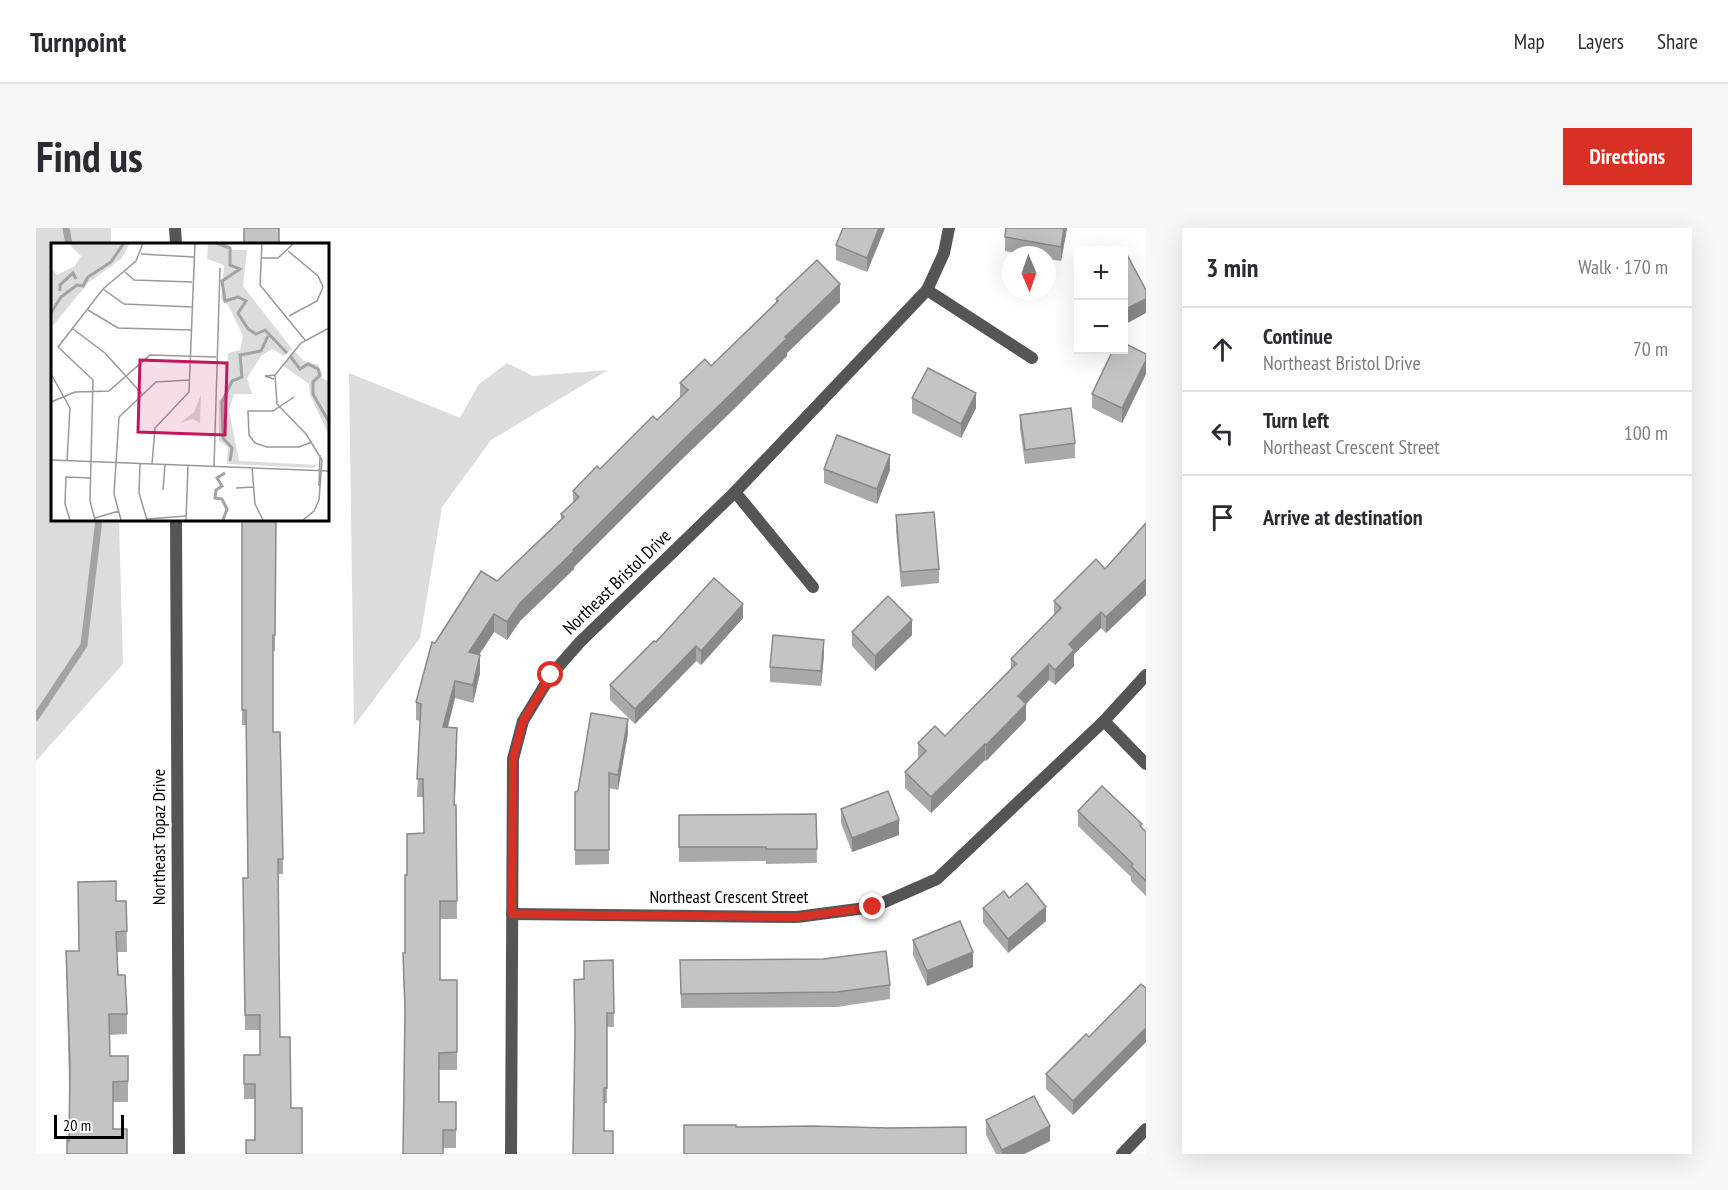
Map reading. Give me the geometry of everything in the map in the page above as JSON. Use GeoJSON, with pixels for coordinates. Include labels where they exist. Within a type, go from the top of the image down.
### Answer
{"type":"FeatureCollection","features":[{"type":"Feature","properties":{"kind":"street"},"geometry":{"type":"LineString","coordinates":[[175,228],[176,243]]}},
{"type":"Feature","properties":{"kind":"street","name":"Northeast Bristol Drive"},"geometry":{"type":"LineString","coordinates":[[512,1154],[513,759],[523,721],[551,675],[580,642],[735,492],[927,290],[944,253],[949,228]]}},
{"type":"Feature","properties":{"kind":"street"},"geometry":{"type":"LineString","coordinates":[[927,290],[1032,358]]}},
{"type":"Feature","properties":{"kind":"street"},"geometry":{"type":"LineString","coordinates":[[735,492],[813,587]]}},
{"type":"Feature","properties":{"kind":"street","name":"Northeast Topaz Drive"},"geometry":{"type":"LineString","coordinates":[[176,520],[179,1154]]}},
{"type":"Feature","properties":{"kind":"street","name":"Northeast Crescent Street"},"geometry":{"type":"LineString","coordinates":[[512,914],[797,917],[873,907],[937,879],[1104,721],[1146,675]]}},
{"type":"Feature","properties":{"kind":"street"},"geometry":{"type":"LineString","coordinates":[[1104,721],[1146,764]]}},
{"type":"Feature","properties":{"kind":"street"},"geometry":{"type":"LineString","coordinates":[[1122,1154],[1146,1129]]}},
{"type":"Feature","properties":{"kind":"shaded area"},"geometry":{"type":"Polygon","coordinates":[[[36,228],[111,228],[111,243],[51,243],[51,520],[119,520],[123,664],[36,761],[36,228]]]}},
{"type":"Feature","properties":{"kind":"shaded area"},"geometry":{"type":"Polygon","coordinates":[[[507,363],[533,376],[608,370],[491,440],[442,507],[420,638],[354,726],[349,373],[460,418],[479,384],[507,363]]]}},
{"type":"Feature","properties":{"kind":"building"},"geometry":{"type":"Polygon","coordinates":[[[244,228],[279,228],[279,243],[244,243],[244,228]]]}},
{"type":"Feature","properties":{"kind":"building"},"geometry":{"type":"Polygon","coordinates":[[[843,228],[879,228],[867,258],[836,245],[843,228]]]}},
{"type":"Feature","properties":{"kind":"building"},"geometry":{"type":"Polygon","coordinates":[[[1006,228],[1064,228],[1061,247],[1005,237],[1006,228]]]}},
{"type":"Feature","properties":{"kind":"building"},"geometry":{"type":"Polygon","coordinates":[[[1128,257],[1146,290],[1146,299],[1128,308],[1128,257]]]}},
{"type":"Feature","properties":{"kind":"building"},"geometry":{"type":"Polygon","coordinates":[[[817,260],[840,284],[520,603],[507,622],[494,614],[469,652],[480,655],[473,685],[455,681],[443,727],[457,728],[454,805],[456,805],[457,901],[440,901],[440,980],[457,980],[457,1052],[439,1053],[439,1102],[456,1102],[456,1130],[443,1130],[443,1154],[403,1154],[405,1009],[403,953],[405,953],[407,834],[424,833],[423,779],[417,779],[421,704],[416,702],[432,642],[435,643],[481,571],[497,581],[564,517],[561,514],[579,497],[573,491],[597,466],[600,469],[653,416],[657,420],[688,390],[680,383],[705,359],[711,366],[817,260]]]}},
{"type":"Feature","properties":{"kind":"building"},"geometry":{"type":"Polygon","coordinates":[[[1128,345],[1146,354],[1146,360],[1122,408],[1092,394],[1111,354],[1128,354],[1128,345]]]}},
{"type":"Feature","properties":{"kind":"building"},"geometry":{"type":"Polygon","coordinates":[[[928,368],[976,393],[961,424],[912,398],[928,368]]]}},
{"type":"Feature","properties":{"kind":"building"},"geometry":{"type":"Polygon","coordinates":[[[1071,408],[1075,443],[1025,450],[1020,415],[1071,408]]]}},
{"type":"Feature","properties":{"kind":"building"},"geometry":{"type":"Polygon","coordinates":[[[837,435],[890,455],[877,489],[824,469],[837,435]]]}},
{"type":"Feature","properties":{"kind":"building"},"geometry":{"type":"Polygon","coordinates":[[[934,512],[939,569],[901,572],[896,515],[934,512]]]}},
{"type":"Feature","properties":{"kind":"building"},"geometry":{"type":"Polygon","coordinates":[[[242,520],[276,520],[273,732],[280,732],[283,859],[278,859],[280,1037],[290,1037],[291,1108],[302,1108],[302,1154],[246,1154],[246,1140],[255,1140],[255,1084],[244,1084],[244,1055],[260,1055],[260,1015],[245,1015],[243,878],[248,878],[246,710],[242,710],[242,520]]]}},
{"type":"Feature","properties":{"kind":"building"},"geometry":{"type":"Polygon","coordinates":[[[1146,523],[1146,579],[1106,617],[1101,612],[1069,644],[1074,650],[1055,670],[1049,664],[1018,696],[1026,704],[931,797],[905,772],[926,751],[918,743],[935,726],[945,736],[1016,664],[1011,659],[1061,608],[1054,601],[1096,559],[1105,569],[1146,523]]]}},
{"type":"Feature","properties":{"kind":"building"},"geometry":{"type":"Polygon","coordinates":[[[714,578],[743,604],[701,651],[696,646],[635,709],[610,685],[654,641],[656,642],[714,578]]]}},
{"type":"Feature","properties":{"kind":"building"},"geometry":{"type":"Polygon","coordinates":[[[888,596],[912,620],[875,656],[852,632],[888,596]]]}},
{"type":"Feature","properties":{"kind":"building"},"geometry":{"type":"Polygon","coordinates":[[[773,635],[824,640],[821,671],[770,667],[773,635]]]}},
{"type":"Feature","properties":{"kind":"building"},"geometry":{"type":"Polygon","coordinates":[[[591,713],[628,719],[618,775],[609,773],[609,850],[575,850],[575,792],[578,791],[591,713]]]}},
{"type":"Feature","properties":{"kind":"building"},"geometry":{"type":"Polygon","coordinates":[[[1102,786],[1142,824],[1140,826],[1146,832],[1146,881],[1131,866],[1133,864],[1078,811],[1102,786]]]}},
{"type":"Feature","properties":{"kind":"building"},"geometry":{"type":"Polygon","coordinates":[[[888,791],[899,820],[852,838],[841,809],[888,791]]]}},
{"type":"Feature","properties":{"kind":"building"},"geometry":{"type":"Polygon","coordinates":[[[816,814],[817,849],[679,847],[679,815],[816,814]]]}},
{"type":"Feature","properties":{"kind":"building"},"geometry":{"type":"Polygon","coordinates":[[[116,881],[116,901],[126,901],[127,931],[116,932],[118,975],[125,975],[127,1014],[109,1014],[110,1056],[128,1056],[128,1081],[113,1082],[113,1129],[127,1129],[127,1154],[67,1154],[70,1066],[66,951],[79,951],[78,882],[116,881]]]}},
{"type":"Feature","properties":{"kind":"building"},"geometry":{"type":"Polygon","coordinates":[[[1027,883],[1046,907],[1008,939],[983,908],[1004,891],[1009,898],[1027,883]]]}},
{"type":"Feature","properties":{"kind":"building"},"geometry":{"type":"Polygon","coordinates":[[[960,921],[973,952],[927,971],[913,940],[960,921]]]}},
{"type":"Feature","properties":{"kind":"building"},"geometry":{"type":"Polygon","coordinates":[[[886,951],[890,985],[837,992],[681,994],[680,960],[823,959],[886,951]]]}},
{"type":"Feature","properties":{"kind":"building"},"geometry":{"type":"Polygon","coordinates":[[[613,960],[614,1013],[607,1013],[607,1088],[604,1088],[604,1131],[613,1131],[613,1154],[573,1154],[574,980],[584,979],[584,961],[613,960]]]}},
{"type":"Feature","properties":{"kind":"building"},"geometry":{"type":"Polygon","coordinates":[[[1141,984],[1146,988],[1146,1028],[1073,1101],[1046,1074],[1086,1034],[1089,1037],[1141,984]]]}},
{"type":"Feature","properties":{"kind":"building"},"geometry":{"type":"Polygon","coordinates":[[[1034,1096],[1050,1126],[1002,1150],[986,1120],[1034,1096]]]}},
{"type":"Feature","properties":{"kind":"building"},"geometry":{"type":"Polygon","coordinates":[[[684,1125],[966,1127],[966,1154],[684,1154],[684,1125]]]}},
{"type":"Feature","properties":{"kind":"waterway"},"geometry":{"type":"LineString","coordinates":[[66,228],[69,243]]}},
{"type":"Feature","properties":{"kind":"waterway"},"geometry":{"type":"LineString","coordinates":[[36,717],[84,645],[99,520]]}},
{"type":"Feature","properties":{"kind":"route"},"geometry":{"type":"LineString","coordinates":[[551,675],[523,721],[513,759],[512,914],[797,917],[873,907]]}}]}
